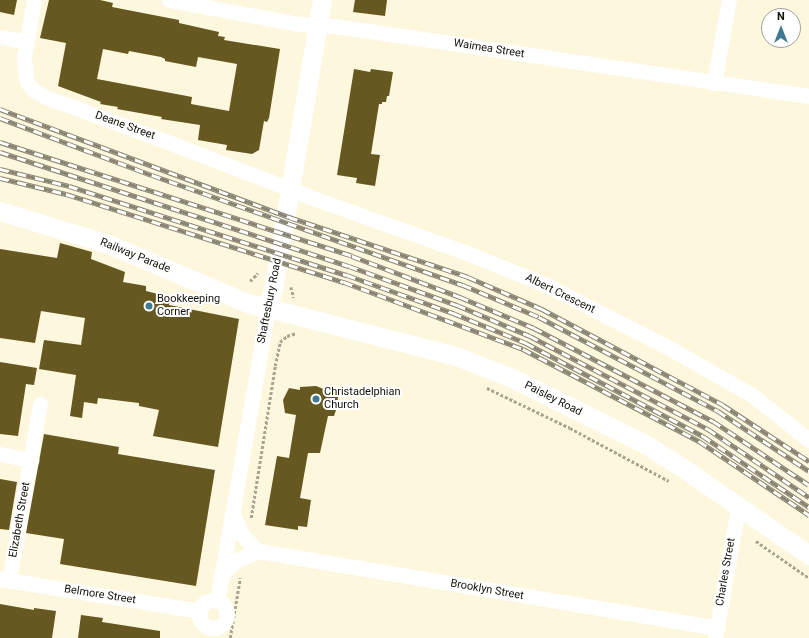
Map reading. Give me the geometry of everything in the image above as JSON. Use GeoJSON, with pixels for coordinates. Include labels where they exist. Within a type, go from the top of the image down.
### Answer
{"type":"FeatureCollection","features":[{"type":"Feature","properties":{"kind":"main road","name":"Shaftesbury Road"},"geometry":{"type":"LineString","coordinates":[[268,309],[282,284],[289,194],[322,0]]}},
{"type":"Feature","properties":{"kind":"main road","name":"Railway Parade"},"geometry":{"type":"LineString","coordinates":[[0,211],[108,244],[248,303],[268,309]]}},
{"type":"Feature","properties":{"kind":"main road","name":"Paisley Road"},"geometry":{"type":"LineString","coordinates":[[268,309],[456,356],[512,378],[645,444],[680,466],[809,555]]}},
{"type":"Feature","properties":{"kind":"street"},"geometry":{"type":"LineString","coordinates":[[0,38],[27,42],[34,0]]}},
{"type":"Feature","properties":{"kind":"street","name":"Waimea Street"},"geometry":{"type":"LineString","coordinates":[[169,0],[299,24],[335,26],[809,96]]}},
{"type":"Feature","properties":{"kind":"street"},"geometry":{"type":"LineString","coordinates":[[714,83],[729,0]]}},
{"type":"Feature","properties":{"kind":"street","name":"Deane Street"},"geometry":{"type":"LineString","coordinates":[[27,42],[24,56],[27,82],[32,89],[46,97],[174,144],[289,194]]}},
{"type":"Feature","properties":{"kind":"street","name":"Albert Crescent"},"geometry":{"type":"LineString","coordinates":[[289,194],[467,253],[546,285],[671,349],[752,395],[809,440]]}},
{"type":"Feature","properties":{"kind":"street","name":"Shaftesbury Road"},"geometry":{"type":"LineString","coordinates":[[218,601],[268,309]]}},
{"type":"Feature","properties":{"kind":"street","name":"Elizabeth Street"},"geometry":{"type":"LineString","coordinates":[[5,579],[31,460],[40,404]]}},
{"type":"Feature","properties":{"kind":"street"},"geometry":{"type":"LineString","coordinates":[[0,454],[31,460]]}},
{"type":"Feature","properties":{"kind":"street","name":"Charles Street"},"geometry":{"type":"LineString","coordinates":[[716,633],[738,506]]}},
{"type":"Feature","properties":{"kind":"street"},"geometry":{"type":"LineString","coordinates":[[223,573],[251,549],[232,514]]}},
{"type":"Feature","properties":{"kind":"street","name":"Brooklyn Street"},"geometry":{"type":"LineString","coordinates":[[251,549],[716,633]]}},
{"type":"Feature","properties":{"kind":"street","name":"Belmore Street"},"geometry":{"type":"LineString","coordinates":[[5,579],[200,611]]}},
{"type":"Feature","properties":{"kind":"street"},"geometry":{"type":"LineString","coordinates":[[208,601],[218,601],[224,606],[226,616],[220,625],[211,633],[200,618],[200,611],[208,601]]}},
{"type":"Feature","properties":{"kind":"path"},"geometry":{"type":"LineString","coordinates":[[250,281],[257,276],[258,272]]}},
{"type":"Feature","properties":{"kind":"path"},"geometry":{"type":"LineString","coordinates":[[282,284],[294,300]]}},
{"type":"Feature","properties":{"kind":"path"},"geometry":{"type":"LineString","coordinates":[[230,638],[242,569],[251,549],[275,366],[280,342],[287,336],[296,333],[303,335]]}},
{"type":"Feature","properties":{"kind":"path"},"geometry":{"type":"LineString","coordinates":[[480,384],[570,428],[670,481]]}},
{"type":"Feature","properties":{"kind":"path"},"geometry":{"type":"LineString","coordinates":[[755,540],[809,578]]}},
{"type":"Feature","properties":{"kind":"building"},"geometry":{"type":"Polygon","coordinates":[[[0,0],[17,0],[14,15],[0,12],[0,0]]]}},
{"type":"Feature","properties":{"kind":"building"},"geometry":{"type":"Polygon","coordinates":[[[49,0],[100,0],[113,3],[112,7],[179,20],[179,23],[219,32],[218,36],[225,37],[224,40],[280,49],[269,118],[267,122],[264,121],[259,150],[252,154],[226,150],[227,145],[198,140],[200,125],[161,119],[162,117],[117,109],[118,107],[100,104],[101,102],[58,86],[66,43],[40,38],[49,0]],[[103,49],[97,79],[192,97],[191,104],[229,111],[237,64],[198,57],[196,67],[165,61],[165,59],[161,57],[129,51],[128,54],[103,49]]]}},
{"type":"Feature","properties":{"kind":"building"},"geometry":{"type":"Polygon","coordinates":[[[355,0],[387,0],[385,16],[353,12],[355,0]]]}},
{"type":"Feature","properties":{"kind":"building"},"geometry":{"type":"Polygon","coordinates":[[[354,69],[370,72],[371,69],[393,72],[389,96],[387,96],[386,102],[379,104],[371,154],[380,155],[375,186],[356,183],[357,178],[337,175],[354,69]]]}},
{"type":"Feature","properties":{"kind":"building"},"geometry":{"type":"Polygon","coordinates":[[[60,243],[92,252],[91,259],[125,272],[123,282],[146,286],[146,291],[158,294],[158,297],[170,298],[169,305],[239,319],[218,447],[153,436],[159,410],[139,406],[139,403],[98,398],[97,404],[84,402],[82,418],[70,416],[76,375],[39,369],[44,340],[81,345],[85,318],[41,311],[35,343],[0,338],[0,249],[57,258],[60,243]]]}},
{"type":"Feature","properties":{"kind":"building"},"geometry":{"type":"Polygon","coordinates":[[[0,362],[37,368],[34,385],[26,384],[18,436],[0,434],[0,362]]]}},
{"type":"Feature","properties":{"kind":"building"},"geometry":{"type":"Polygon","coordinates":[[[316,386],[331,392],[331,395],[338,397],[334,416],[328,416],[320,453],[308,453],[300,498],[311,500],[307,527],[298,526],[298,530],[265,525],[277,456],[289,458],[296,415],[285,413],[283,400],[289,388],[300,390],[300,387],[316,386]]]}},
{"type":"Feature","properties":{"kind":"building"},"geometry":{"type":"Polygon","coordinates":[[[44,434],[119,447],[118,454],[215,470],[196,586],[60,564],[64,539],[26,533],[44,434]]]}},
{"type":"Feature","properties":{"kind":"building"},"geometry":{"type":"Polygon","coordinates":[[[0,479],[17,482],[9,530],[0,529],[0,479]]]}},
{"type":"Feature","properties":{"kind":"building"},"geometry":{"type":"Polygon","coordinates":[[[0,604],[34,610],[34,608],[56,611],[52,638],[0,638],[0,604]]]}},
{"type":"Feature","properties":{"kind":"building"},"geometry":{"type":"Polygon","coordinates":[[[81,615],[103,618],[102,622],[160,631],[160,638],[78,638],[81,615]]]}},
{"type":"Feature","properties":{"kind":"railway"},"geometry":{"type":"LineString","coordinates":[[0,109],[289,217],[468,277],[542,309],[723,405],[809,461]]}},
{"type":"Feature","properties":{"kind":"railway"},"geometry":{"type":"LineString","coordinates":[[0,118],[152,175],[463,285],[539,317],[718,411],[809,471]]}},
{"type":"Feature","properties":{"kind":"railway"},"geometry":{"type":"LineString","coordinates":[[0,142],[352,256],[460,297],[534,328],[713,421],[809,485]]}},
{"type":"Feature","properties":{"kind":"railway"},"geometry":{"type":"LineString","coordinates":[[0,152],[349,266],[457,305],[530,336],[708,429],[809,497]]}},
{"type":"Feature","properties":{"kind":"railway"},"geometry":{"type":"LineString","coordinates":[[0,169],[69,186],[347,275],[453,313],[526,343],[703,436],[809,507]]}},
{"type":"Feature","properties":{"kind":"railway"},"geometry":{"type":"LineString","coordinates":[[0,178],[66,194],[344,282],[523,349],[699,441],[809,515]]}},
{"type":"Feature","properties":{"kind":"place","name":"Bookkeeping Corner"},"geometry":{"type":"Point","coordinates":[149,306]}},
{"type":"Feature","properties":{"kind":"place","name":"Christadelphian Church"},"geometry":{"type":"Point","coordinates":[316,399]}}]}
